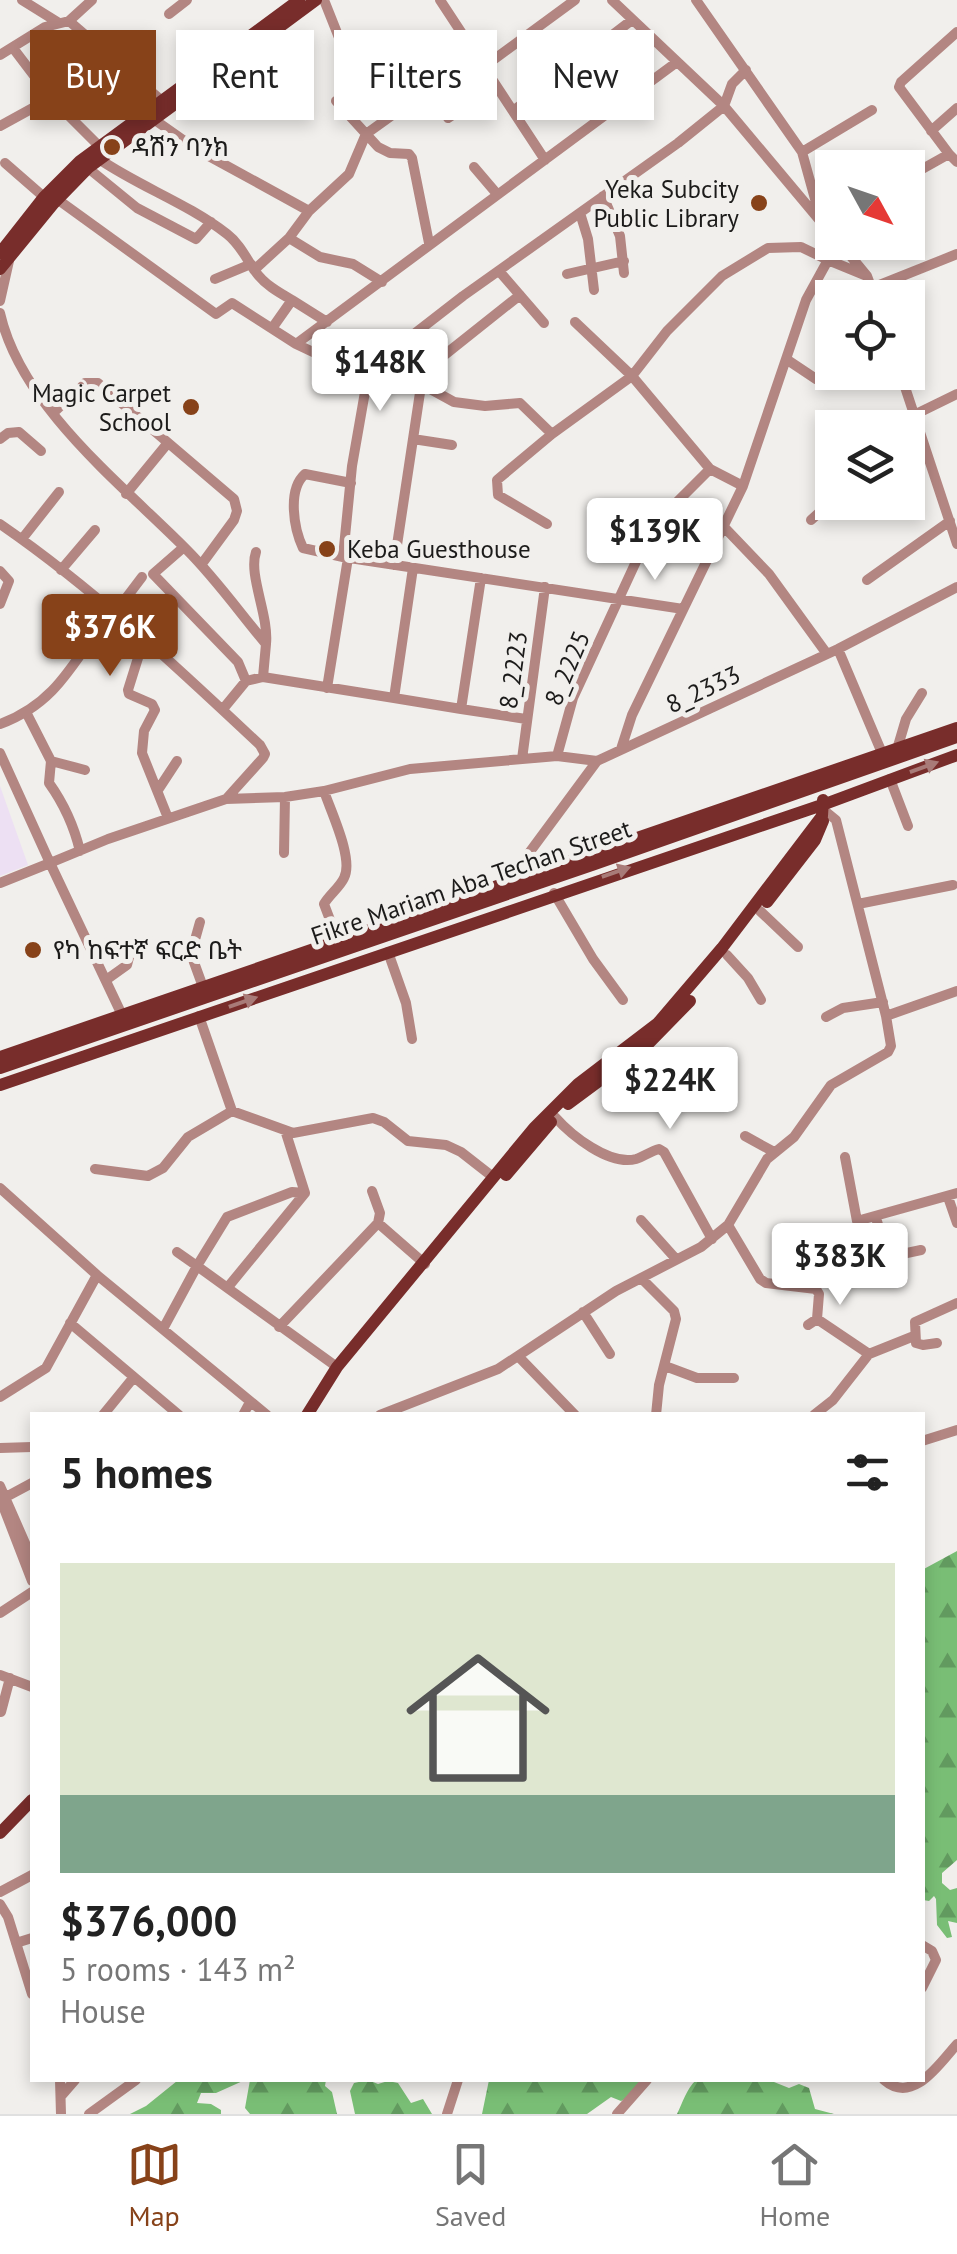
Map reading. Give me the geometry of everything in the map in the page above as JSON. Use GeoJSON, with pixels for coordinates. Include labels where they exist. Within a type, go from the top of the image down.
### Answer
{"type":"FeatureCollection","features":[{"type":"Feature","properties":{"kind":"main road"},"geometry":{"type":"LineString","coordinates":[[3,261],[12,239],[95,158],[161,100],[299,0]]}},
{"type":"Feature","properties":{"kind":"main road"},"geometry":{"type":"LineString","coordinates":[[275,30],[320,0]]}},
{"type":"Feature","properties":{"kind":"main road"},"geometry":{"type":"LineString","coordinates":[[3,261],[66,173],[149,120]]}},
{"type":"Feature","properties":{"kind":"main road"},"geometry":{"type":"LineString","coordinates":[[0,1057],[122,1021],[203,986],[957,728]]}},
{"type":"Feature","properties":{"kind":"main road","name":"Fikre Mariam Aba Techan Street"},"geometry":{"type":"LineString","coordinates":[[0,1068],[122,1021],[822,787],[957,737]]}},
{"type":"Feature","properties":{"kind":"main road","name":"Fikre Mariam Aba Techan Street"},"geometry":{"type":"LineString","coordinates":[[0,1085],[554,894],[824,806],[957,755]]}},
{"type":"Feature","properties":{"kind":"main road"},"geometry":{"type":"LineString","coordinates":[[310,1412],[338,1367],[458,1230],[493,1178],[558,1102],[662,1026],[727,954],[815,840],[824,806],[822,787]]}},
{"type":"Feature","properties":{"kind":"main road"},"geometry":{"type":"LineString","coordinates":[[318,1412],[356,1356],[458,1230],[555,1117],[586,1089],[645,1047],[818,827]]}},
{"type":"Feature","properties":{"kind":"main road"},"geometry":{"type":"LineString","coordinates":[[122,1021],[128,1040]]}},
{"type":"Feature","properties":{"kind":"main road"},"geometry":{"type":"LineString","coordinates":[[0,1833],[30,1802]]}},
{"type":"Feature","properties":{"kind":"main road"},"geometry":{"type":"LineString","coordinates":[[0,1842],[30,1811]]}},
{"type":"Feature","properties":{"kind":"street"},"geometry":{"type":"LineString","coordinates":[[22,0],[64,22],[161,100]]}},
{"type":"Feature","properties":{"kind":"street"},"geometry":{"type":"LineString","coordinates":[[0,55],[30,34],[64,22],[92,0]]}},
{"type":"Feature","properties":{"kind":"street"},"geometry":{"type":"LineString","coordinates":[[169,14],[186,0]]}},
{"type":"Feature","properties":{"kind":"street"},"geometry":{"type":"LineString","coordinates":[[320,0],[334,31]]}},
{"type":"Feature","properties":{"kind":"street"},"geometry":{"type":"LineString","coordinates":[[440,0],[460,30]]}},
{"type":"Feature","properties":{"kind":"street"},"geometry":{"type":"LineString","coordinates":[[497,57],[575,0]]}},
{"type":"Feature","properties":{"kind":"street"},"geometry":{"type":"LineString","coordinates":[[612,0],[724,106],[815,207]]}},
{"type":"Feature","properties":{"kind":"street"},"geometry":{"type":"LineString","coordinates":[[696,0],[802,152],[815,187]]}},
{"type":"Feature","properties":{"kind":"street"},"geometry":{"type":"LineString","coordinates":[[513,110],[632,20]]}},
{"type":"Feature","properties":{"kind":"street"},"geometry":{"type":"LineString","coordinates":[[925,170],[953,158],[899,87],[957,32]]}},
{"type":"Feature","properties":{"kind":"street"},"geometry":{"type":"LineString","coordinates":[[14,48],[30,70]]}},
{"type":"Feature","properties":{"kind":"street"},"geometry":{"type":"LineString","coordinates":[[296,344],[677,62]]}},
{"type":"Feature","properties":{"kind":"street"},"geometry":{"type":"LineString","coordinates":[[327,688],[351,482],[369,369],[724,106],[732,84],[746,70]]}},
{"type":"Feature","properties":{"kind":"street"},"geometry":{"type":"LineString","coordinates":[[497,87],[545,160]]}},
{"type":"Feature","properties":{"kind":"street"},"geometry":{"type":"LineString","coordinates":[[932,131],[957,108]]}},
{"type":"Feature","properties":{"kind":"street"},"geometry":{"type":"LineString","coordinates":[[0,126],[30,109]]}},
{"type":"Feature","properties":{"kind":"street"},"geometry":{"type":"LineString","coordinates":[[802,152],[872,110]]}},
{"type":"Feature","properties":{"kind":"street"},"geometry":{"type":"LineString","coordinates":[[66,120],[137,208],[196,240],[211,222]]}},
{"type":"Feature","properties":{"kind":"street"},"geometry":{"type":"LineString","coordinates":[[155,120],[196,150],[309,210]]}},
{"type":"Feature","properties":{"kind":"street"},"geometry":{"type":"LineString","coordinates":[[353,120],[384,150],[409,154],[412,158],[428,244]]}},
{"type":"Feature","properties":{"kind":"street"},"geometry":{"type":"LineString","coordinates":[[215,279],[252,267],[289,238],[309,210],[349,174],[366,134],[385,120]]}},
{"type":"Feature","properties":{"kind":"street"},"geometry":{"type":"LineString","coordinates":[[95,158],[211,222],[236,241],[267,284],[328,322]]}},
{"type":"Feature","properties":{"kind":"street"},"geometry":{"type":"LineString","coordinates":[[5,163],[216,314],[232,304],[296,344],[349,369],[384,366],[442,398],[468,405],[520,403],[552,434]]}},
{"type":"Feature","properties":{"kind":"street"},"geometry":{"type":"LineString","coordinates":[[474,168],[498,194]]}},
{"type":"Feature","properties":{"kind":"street"},"geometry":{"type":"LineString","coordinates":[[567,274],[624,267],[620,236],[603,196]]}},
{"type":"Feature","properties":{"kind":"street"},"geometry":{"type":"LineString","coordinates":[[580,213],[586,226],[594,290]]}},
{"type":"Feature","properties":{"kind":"street"},"geometry":{"type":"LineString","coordinates":[[0,228],[12,239]]}},
{"type":"Feature","properties":{"kind":"street"},"geometry":{"type":"LineString","coordinates":[[289,238],[320,257],[353,264],[382,282]]}},
{"type":"Feature","properties":{"kind":"street"},"geometry":{"type":"LineString","coordinates":[[548,524],[498,494],[496,480],[632,376],[701,295],[744,262],[768,248],[787,246],[815,252]]}},
{"type":"Feature","properties":{"kind":"street"},"geometry":{"type":"LineString","coordinates":[[891,280],[956,256]]}},
{"type":"Feature","properties":{"kind":"street"},"geometry":{"type":"LineString","coordinates":[[621,749],[632,715],[743,486],[806,300],[828,260],[861,280]]}},
{"type":"Feature","properties":{"kind":"street"},"geometry":{"type":"LineString","coordinates":[[852,260],[867,280]]}},
{"type":"Feature","properties":{"kind":"street"},"geometry":{"type":"LineString","coordinates":[[0,301],[3,261]]}},
{"type":"Feature","properties":{"kind":"street"},"geometry":{"type":"LineString","coordinates":[[499,271],[544,323]]}},
{"type":"Feature","properties":{"kind":"street"},"geometry":{"type":"LineString","coordinates":[[442,357],[520,294]]}},
{"type":"Feature","properties":{"kind":"street"},"geometry":{"type":"LineString","coordinates":[[273,328],[292,300]]}},
{"type":"Feature","properties":{"kind":"street"},"geometry":{"type":"LineString","coordinates":[[0,314],[18,360],[82,450],[201,564],[266,644]]}},
{"type":"Feature","properties":{"kind":"street"},"geometry":{"type":"LineString","coordinates":[[575,322],[632,376],[710,469],[743,486]]}},
{"type":"Feature","properties":{"kind":"street"},"geometry":{"type":"LineString","coordinates":[[786,359],[815,378]]}},
{"type":"Feature","properties":{"kind":"street"},"geometry":{"type":"LineString","coordinates":[[54,412],[85,383],[98,383],[234,499],[234,520],[201,564]]}},
{"type":"Feature","properties":{"kind":"street"},"geometry":{"type":"LineString","coordinates":[[394,565],[421,386]]}},
{"type":"Feature","properties":{"kind":"street"},"geometry":{"type":"LineString","coordinates":[[924,410],[957,394]]}},
{"type":"Feature","properties":{"kind":"street"},"geometry":{"type":"LineString","coordinates":[[0,440],[8,433],[18,432],[41,451]]}},
{"type":"Feature","properties":{"kind":"street"},"geometry":{"type":"LineString","coordinates":[[413,438],[452,445]]}},
{"type":"Feature","properties":{"kind":"street"},"geometry":{"type":"LineString","coordinates":[[126,494],[167,444]]}},
{"type":"Feature","properties":{"kind":"street"},"geometry":{"type":"LineString","coordinates":[[925,447],[957,544]]}},
{"type":"Feature","properties":{"kind":"street","name":"8_2225"},"geometry":{"type":"LineString","coordinates":[[556,756],[572,698],[652,528],[710,469]]}},
{"type":"Feature","properties":{"kind":"street"},"geometry":{"type":"LineString","coordinates":[[351,482],[305,474],[296,487],[296,529],[303,548],[345,558],[683,609]]}},
{"type":"Feature","properties":{"kind":"street"},"geometry":{"type":"LineString","coordinates":[[22,539],[59,492]]}},
{"type":"Feature","properties":{"kind":"street"},"geometry":{"type":"LineString","coordinates":[[811,520],[815,516]]}},
{"type":"Feature","properties":{"kind":"street"},"geometry":{"type":"LineString","coordinates":[[867,580],[950,521]]}},
{"type":"Feature","properties":{"kind":"street"},"geometry":{"type":"LineString","coordinates":[[0,524],[62,570],[260,744],[265,754],[226,799]]}},
{"type":"Feature","properties":{"kind":"street"},"geometry":{"type":"LineString","coordinates":[[725,528],[769,574],[832,652],[882,753]]}},
{"type":"Feature","properties":{"kind":"street"},"geometry":{"type":"LineString","coordinates":[[62,570],[96,530]]}},
{"type":"Feature","properties":{"kind":"street"},"geometry":{"type":"LineString","coordinates":[[184,547],[154,574],[238,662],[246,681]]}},
{"type":"Feature","properties":{"kind":"street"},"geometry":{"type":"LineString","coordinates":[[256,552],[253,561],[266,616],[262,678]]}},
{"type":"Feature","properties":{"kind":"street"},"geometry":{"type":"LineString","coordinates":[[394,698],[413,568]]}},
{"type":"Feature","properties":{"kind":"street"},"geometry":{"type":"LineString","coordinates":[[0,571],[10,581],[0,604]]}},
{"type":"Feature","properties":{"kind":"street"},"geometry":{"type":"LineString","coordinates":[[114,614],[142,577]]}},
{"type":"Feature","properties":{"kind":"street"},"geometry":{"type":"LineString","coordinates":[[461,709],[480,578]]}},
{"type":"Feature","properties":{"kind":"street","name":"8_2223"},"geometry":{"type":"LineString","coordinates":[[522,759],[545,587]]}},
{"type":"Feature","properties":{"kind":"street","name":"8_2333"},"geometry":{"type":"LineString","coordinates":[[509,880],[597,761],[832,652],[957,587]]}},
{"type":"Feature","properties":{"kind":"street"},"geometry":{"type":"LineString","coordinates":[[0,724],[26,714],[64,679],[96,632],[134,635]]}},
{"type":"Feature","properties":{"kind":"street"},"geometry":{"type":"LineString","coordinates":[[134,635],[138,658],[128,690],[152,704],[155,710],[144,731],[142,753],[168,818]]}},
{"type":"Feature","properties":{"kind":"street"},"geometry":{"type":"LineString","coordinates":[[223,709],[246,681],[262,678],[526,719]]}},
{"type":"Feature","properties":{"kind":"street"},"geometry":{"type":"LineString","coordinates":[[898,746],[906,719],[922,693]]}},
{"type":"Feature","properties":{"kind":"street"},"geometry":{"type":"LineString","coordinates":[[26,714],[51,762],[50,784],[74,828],[80,851]]}},
{"type":"Feature","properties":{"kind":"street"},"geometry":{"type":"LineString","coordinates":[[0,753],[122,1021]]}},
{"type":"Feature","properties":{"kind":"street"},"geometry":{"type":"LineString","coordinates":[[0,883],[226,799],[324,792],[410,769],[556,756],[597,761]]}},
{"type":"Feature","properties":{"kind":"street"},"geometry":{"type":"LineString","coordinates":[[158,790],[177,761]]}},
{"type":"Feature","properties":{"kind":"street"},"geometry":{"type":"LineString","coordinates":[[51,762],[84,770]]}},
{"type":"Feature","properties":{"kind":"street"},"geometry":{"type":"LineString","coordinates":[[890,779],[908,826]]}},
{"type":"Feature","properties":{"kind":"street"},"geometry":{"type":"LineString","coordinates":[[324,792],[342,840],[346,870],[324,904],[338,941]]}},
{"type":"Feature","properties":{"kind":"street"},"geometry":{"type":"LineString","coordinates":[[284,853],[285,797]]}},
{"type":"Feature","properties":{"kind":"street"},"geometry":{"type":"LineString","coordinates":[[388,1412],[482,1376],[583,1312],[712,1239],[728,1225],[774,1152],[794,1138],[834,1082],[888,1052],[891,1046],[886,1016],[858,904],[836,820],[824,806]]}},
{"type":"Feature","properties":{"kind":"street"},"geometry":{"type":"LineString","coordinates":[[858,904],[953,885]]}},
{"type":"Feature","properties":{"kind":"street"},"geometry":{"type":"LineString","coordinates":[[554,894],[623,1000]]}},
{"type":"Feature","properties":{"kind":"street"},"geometry":{"type":"LineString","coordinates":[[760,911],[798,947]]}},
{"type":"Feature","properties":{"kind":"street"},"geometry":{"type":"LineString","coordinates":[[200,922],[192,954],[203,986]]}},
{"type":"Feature","properties":{"kind":"street"},"geometry":{"type":"LineString","coordinates":[[106,980],[127,965],[132,946]]}},
{"type":"Feature","properties":{"kind":"street"},"geometry":{"type":"LineString","coordinates":[[388,952],[406,1003],[412,1039]]}},
{"type":"Feature","properties":{"kind":"street"},"geometry":{"type":"LineString","coordinates":[[727,954],[761,1000]]}},
{"type":"Feature","properties":{"kind":"street"},"geometry":{"type":"LineString","coordinates":[[886,1016],[957,991]]}},
{"type":"Feature","properties":{"kind":"street"},"geometry":{"type":"LineString","coordinates":[[826,1017],[843,1008],[883,1002]]}},
{"type":"Feature","properties":{"kind":"street"},"geometry":{"type":"LineString","coordinates":[[200,1016],[232,1111]]}},
{"type":"Feature","properties":{"kind":"street"},"geometry":{"type":"LineString","coordinates":[[95,1169],[148,1176],[156,1173],[188,1136],[232,1111],[285,1130],[305,1132],[373,1118],[408,1141],[446,1145],[493,1178]]}},
{"type":"Feature","properties":{"kind":"street"},"geometry":{"type":"LineString","coordinates":[[555,1117],[567,1130],[614,1157],[630,1160],[659,1148],[712,1239]]}},
{"type":"Feature","properties":{"kind":"street"},"geometry":{"type":"LineString","coordinates":[[285,1130],[305,1193]]}},
{"type":"Feature","properties":{"kind":"street"},"geometry":{"type":"LineString","coordinates":[[746,1136],[774,1152]]}},
{"type":"Feature","properties":{"kind":"street"},"geometry":{"type":"LineString","coordinates":[[845,1157],[859,1221],[952,1195],[957,1223]]}},
{"type":"Feature","properties":{"kind":"street"},"geometry":{"type":"LineString","coordinates":[[0,1188],[97,1275],[264,1412]]}},
{"type":"Feature","properties":{"kind":"street"},"geometry":{"type":"LineString","coordinates":[[280,1327],[378,1223],[380,1213],[372,1191]]}},
{"type":"Feature","properties":{"kind":"street"},"geometry":{"type":"LineString","coordinates":[[163,1330],[228,1217],[292,1192],[305,1193]]}},
{"type":"Feature","properties":{"kind":"street"},"geometry":{"type":"LineString","coordinates":[[228,1287],[305,1193]]}},
{"type":"Feature","properties":{"kind":"street"},"geometry":{"type":"LineString","coordinates":[[876,1218],[888,1257],[922,1250]]}},
{"type":"Feature","properties":{"kind":"street"},"geometry":{"type":"LineString","coordinates":[[641,1220],[676,1260]]}},
{"type":"Feature","properties":{"kind":"street"},"geometry":{"type":"LineString","coordinates":[[378,1223],[425,1264]]}},
{"type":"Feature","properties":{"kind":"street"},"geometry":{"type":"LineString","coordinates":[[728,1225],[760,1279],[816,1288],[820,1294],[812,1322],[869,1354]]}},
{"type":"Feature","properties":{"kind":"street"},"geometry":{"type":"LineString","coordinates":[[176,1252],[338,1367]]}},
{"type":"Feature","properties":{"kind":"street"},"geometry":{"type":"LineString","coordinates":[[0,1397],[46,1368],[97,1275]]}},
{"type":"Feature","properties":{"kind":"street"},"geometry":{"type":"LineString","coordinates":[[641,1278],[674,1310],[676,1318],[656,1412]]}},
{"type":"Feature","properties":{"kind":"street"},"geometry":{"type":"LineString","coordinates":[[938,1343],[918,1344],[914,1336],[917,1319],[957,1304]]}},
{"type":"Feature","properties":{"kind":"street"},"geometry":{"type":"LineString","coordinates":[[583,1312],[610,1354]]}},
{"type":"Feature","properties":{"kind":"street"},"geometry":{"type":"LineString","coordinates":[[70,1323],[175,1412]]}},
{"type":"Feature","properties":{"kind":"street"},"geometry":{"type":"LineString","coordinates":[[818,1412],[833,1400],[869,1354],[914,1336]]}},
{"type":"Feature","properties":{"kind":"street"},"geometry":{"type":"LineString","coordinates":[[518,1356],[571,1412]]}},
{"type":"Feature","properties":{"kind":"street"},"geometry":{"type":"LineString","coordinates":[[664,1366],[697,1378],[734,1378]]}},
{"type":"Feature","properties":{"kind":"street"},"geometry":{"type":"LineString","coordinates":[[105,1412],[134,1377]]}},
{"type":"Feature","properties":{"kind":"street"},"geometry":{"type":"LineString","coordinates":[[245,1412],[250,1402]]}},
{"type":"Feature","properties":{"kind":"street"},"geometry":{"type":"LineString","coordinates":[[925,1440],[957,1430]]}},
{"type":"Feature","properties":{"kind":"street"},"geometry":{"type":"LineString","coordinates":[[0,1448],[30,1447]]}},
{"type":"Feature","properties":{"kind":"street"},"geometry":{"type":"LineString","coordinates":[[2,1495],[30,1483]]}},
{"type":"Feature","properties":{"kind":"street"},"geometry":{"type":"LineString","coordinates":[[2,1495],[4,1520],[30,1577]]}},
{"type":"Feature","properties":{"kind":"street"},"geometry":{"type":"LineString","coordinates":[[2,1495],[30,1555]]}},
{"type":"Feature","properties":{"kind":"street"},"geometry":{"type":"LineString","coordinates":[[0,1613],[30,1593]]}},
{"type":"Feature","properties":{"kind":"street"},"geometry":{"type":"LineString","coordinates":[[1,1712],[5,1676],[30,1687]]}},
{"type":"Feature","properties":{"kind":"street"},"geometry":{"type":"LineString","coordinates":[[0,1892],[30,1876]]}},
{"type":"Feature","properties":{"kind":"street"},"geometry":{"type":"LineString","coordinates":[[0,1904],[8,1917],[30,1988]]}},
{"type":"Feature","properties":{"kind":"street"},"geometry":{"type":"LineString","coordinates":[[16,1943],[30,1939]]}},
{"type":"Feature","properties":{"kind":"street"},"geometry":{"type":"LineString","coordinates":[[925,1946],[932,1950],[936,1960],[925,1982]]}},
{"type":"Feature","properties":{"kind":"street"},"geometry":{"type":"LineString","coordinates":[[925,2076],[957,2044]]}},
{"type":"Feature","properties":{"kind":"street"},"geometry":{"type":"LineString","coordinates":[[59,2112],[60,2082]]}},
{"type":"Feature","properties":{"kind":"street"},"geometry":{"type":"LineString","coordinates":[[62,2094],[73,2082]]}},
{"type":"Feature","properties":{"kind":"street"},"geometry":{"type":"LineString","coordinates":[[89,2114],[133,2082]]}},
{"type":"Feature","properties":{"kind":"street"},"geometry":{"type":"LineString","coordinates":[[446,2114],[457,2082]]}},
{"type":"Feature","properties":{"kind":"street"},"geometry":{"type":"LineString","coordinates":[[618,2114],[646,2082]]}},
{"type":"Feature","properties":{"kind":"street"},"geometry":{"type":"LineString","coordinates":[[888,2082],[900,2089],[913,2088],[919,2082]]}},
{"type":"Feature","properties":{"kind":"shaded area"},"geometry":{"type":"Polygon","coordinates":[[[0,786],[28,865],[0,876],[0,786]]]}},
{"type":"Feature","properties":{"kind":"green space"},"geometry":{"type":"Polygon","coordinates":[[[957,1551],[957,1860],[942,1873],[942,1883],[950,1890],[957,1888],[957,1923],[948,1921],[952,1937],[947,1938],[937,1925],[936,1899],[934,1896],[925,1900],[925,1568],[957,1551]]]}},
{"type":"Feature","properties":{"kind":"green space"},"geometry":{"type":"Polygon","coordinates":[[[176,2082],[241,2082],[216,2093],[201,2093],[197,2103],[211,2104],[221,2114],[130,2114],[176,2082]]]}},
{"type":"Feature","properties":{"kind":"green space"},"geometry":{"type":"Polygon","coordinates":[[[250,2082],[326,2082],[337,2114],[250,2114],[245,2108],[250,2082]]]}},
{"type":"Feature","properties":{"kind":"green space"},"geometry":{"type":"Polygon","coordinates":[[[489,2082],[640,2082],[627,2098],[621,2101],[611,2097],[587,2114],[482,2114],[489,2082]]]}},
{"type":"Feature","properties":{"kind":"green space"},"geometry":{"type":"Polygon","coordinates":[[[694,2082],[774,2082],[789,2088],[799,2084],[809,2088],[815,2109],[834,2114],[677,2114],[694,2082]]]}},
{"type":"Feature","properties":{"kind":"green space"},"geometry":{"type":"Polygon","coordinates":[[[354,2083],[398,2083],[411,2103],[423,2099],[432,2114],[355,2114],[350,2091],[354,2083]]]}},
{"type":"Feature","properties":{"kind":"place","name":"ዳሽን ባንክ"},"geometry":{"type":"Point","coordinates":[112,147]}},
{"type":"Feature","properties":{"kind":"place","name":"Yeka Subcity Public Library"},"geometry":{"type":"Point","coordinates":[759,203]}},
{"type":"Feature","properties":{"kind":"place","name":"Magic Carpet School"},"geometry":{"type":"Point","coordinates":[191,407]}},
{"type":"Feature","properties":{"kind":"place","name":"Keba Guesthouse"},"geometry":{"type":"Point","coordinates":[327,549]}},
{"type":"Feature","properties":{"kind":"place","name":"የካ ከፍተኛ ፍርድ ቤት"},"geometry":{"type":"Point","coordinates":[33,950]}}]}
